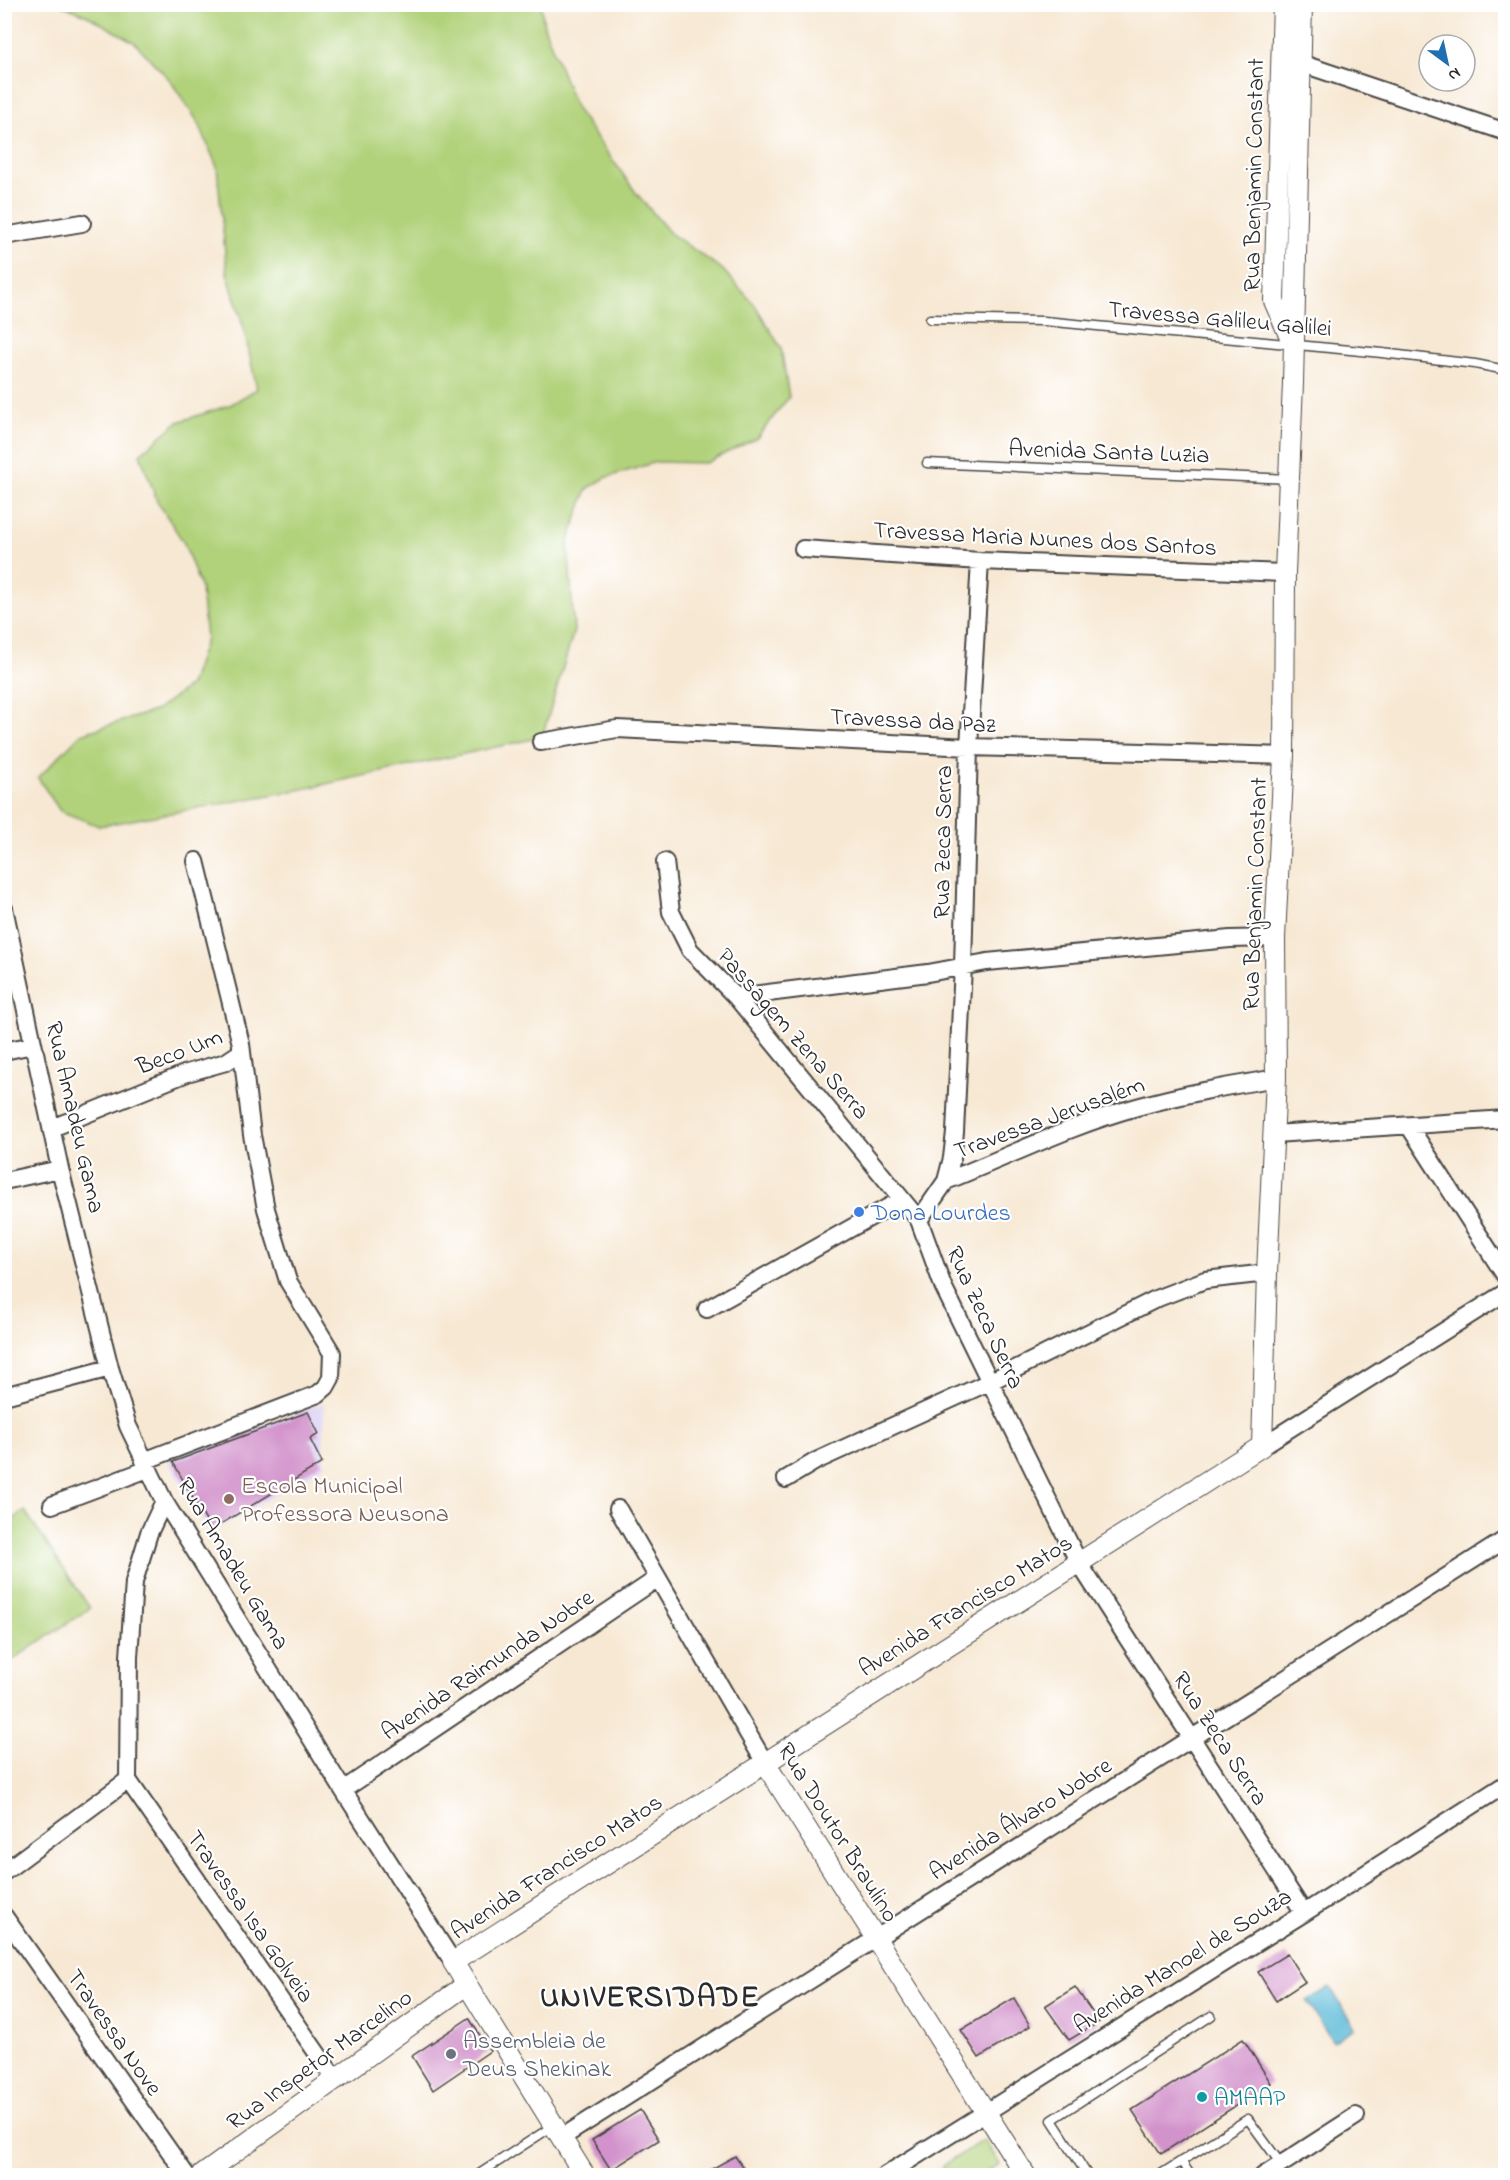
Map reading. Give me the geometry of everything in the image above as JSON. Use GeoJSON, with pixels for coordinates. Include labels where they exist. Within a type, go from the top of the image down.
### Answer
{"type":"FeatureCollection","features":[{"type":"Feature","properties":{"kind":"street","name":"Rua Benjamin Constant"},"geometry":{"type":"LineString","coordinates":[[1283,4],[1291,62]]}},
{"type":"Feature","properties":{"kind":"street","name":"Rua Benjamin Constant"},"geometry":{"type":"LineString","coordinates":[[1262,1446],[1276,1078],[1275,938],[1284,756],[1285,573],[1293,344],[1274,301],[1291,62],[1302,4]]}},
{"type":"Feature","properties":{"kind":"street"},"geometry":{"type":"LineString","coordinates":[[1291,62],[1506,132]]}},
{"type":"Feature","properties":{"kind":"street"},"geometry":{"type":"LineString","coordinates":[[4,236],[82,223]]}},
{"type":"Feature","properties":{"kind":"street","name":"Travessa Maria Nunes dos Santos"},"geometry":{"type":"LineString","coordinates":[[803,549],[980,561],[1285,573]]}},
{"type":"Feature","properties":{"kind":"street","name":"Rua Zeca Serra"},"geometry":{"type":"LineString","coordinates":[[980,561],[969,747],[963,966],[955,1132],[946,1181],[918,1220],[944,1286],[989,1382],[1079,1563],[1304,1912]]}},
{"type":"Feature","properties":{"kind":"street","name":"Travessa da Paz"},"geometry":{"type":"LineString","coordinates":[[541,742],[617,729],[969,747],[1284,756]]}},
{"type":"Feature","properties":{"kind":"street","name":"Beco Um"},"geometry":{"type":"LineString","coordinates":[[52,1128],[187,1073],[226,1062],[241,1052],[241,1044],[196,861]]}},
{"type":"Feature","properties":{"kind":"street","name":"Passagem Zena Serra"},"geometry":{"type":"LineString","coordinates":[[665,862],[671,912],[690,950],[736,997],[918,1220]]}},
{"type":"Feature","properties":{"kind":"street","name":"Rua Amadeu Gama"},"geometry":{"type":"LineString","coordinates":[[4,908],[60,1169],[110,1368],[123,1413],[146,1465],[164,1501],[585,2175]]}},
{"type":"Feature","properties":{"kind":"street"},"geometry":{"type":"LineString","coordinates":[[736,997],[999,960],[1230,939],[1275,938]]}},
{"type":"Feature","properties":{"kind":"street"},"geometry":{"type":"LineString","coordinates":[[52,1505],[318,1394],[331,1378],[332,1353],[288,1281],[266,1209],[252,1135],[241,1044]]}},
{"type":"Feature","properties":{"kind":"street"},"geometry":{"type":"LineString","coordinates":[[4,1052],[33,1045]]}},
{"type":"Feature","properties":{"kind":"street","name":"Travessa Jerusalém"},"geometry":{"type":"LineString","coordinates":[[946,1181],[1035,1143],[1137,1107],[1194,1093],[1276,1078]]}},
{"type":"Feature","properties":{"kind":"street"},"geometry":{"type":"LineString","coordinates":[[1274,1134],[1506,1119]]}},
{"type":"Feature","properties":{"kind":"street"},"geometry":{"type":"LineString","coordinates":[[1409,1126],[1506,1276]]}},
{"type":"Feature","properties":{"kind":"street"},"geometry":{"type":"LineString","coordinates":[[4,1181],[60,1169]]}},
{"type":"Feature","properties":{"kind":"street"},"geometry":{"type":"LineString","coordinates":[[707,1309],[901,1200]]}},
{"type":"Feature","properties":{"kind":"street"},"geometry":{"type":"LineString","coordinates":[[786,1479],[816,1461],[989,1382],[1132,1311],[1193,1284],[1205,1280],[1267,1273]]}},
{"type":"Feature","properties":{"kind":"street","name":"Avenida Francisco Matos"},"geometry":{"type":"LineString","coordinates":[[453,1962],[1506,1292]]}},
{"type":"Feature","properties":{"kind":"street"},"geometry":{"type":"LineString","coordinates":[[4,1396],[110,1368]]}},
{"type":"Feature","properties":{"kind":"street"},"geometry":{"type":"LineString","coordinates":[[4,1872],[128,1780],[129,1657],[134,1582],[149,1533],[164,1501]]}},
{"type":"Feature","properties":{"kind":"street","name":"Rua Doutor Braulino"},"geometry":{"type":"LineString","coordinates":[[618,1509],[765,1763],[1026,2175]]}},
{"type":"Feature","properties":{"kind":"street","name":"Avenida Álvaro Nobre"},"geometry":{"type":"LineString","coordinates":[[557,2132],[876,1938],[1506,1539]]}},
{"type":"Feature","properties":{"kind":"street","name":"Avenida Raimunda Nobre"},"geometry":{"type":"LineString","coordinates":[[343,1790],[658,1578]]}},
{"type":"Feature","properties":{"kind":"street","name":"Travessa Isa Golveia"},"geometry":{"type":"LineString","coordinates":[[128,1780],[335,2079]]}},
{"type":"Feature","properties":{"kind":"street","name":"Avenida Manoel de Souza"},"geometry":{"type":"LineString","coordinates":[[884,2175],[1506,1784]]}},
{"type":"Feature","properties":{"kind":"street","name":"Travessa Nove"},"geometry":{"type":"LineString","coordinates":[[4,1916],[187,2175]]}},
{"type":"Feature","properties":{"kind":"street","name":"Rua Inspetor Marcelino"},"geometry":{"type":"LineString","coordinates":[[201,2175],[466,1985]]}},
{"type":"Feature","properties":{"kind":"street"},"geometry":{"type":"LineString","coordinates":[[1263,2175],[1356,2116]]}},
{"type":"Feature","properties":{"kind":"lane","name":"Travessa Galileu Galilei"},"geometry":{"type":"LineString","coordinates":[[930,319],[1044,321],[1293,344],[1475,364],[1506,370]]}},
{"type":"Feature","properties":{"kind":"lane","name":"Avenida Santa Luzia"},"geometry":{"type":"LineString","coordinates":[[927,463],[1289,479]]}},
{"type":"Feature","properties":{"kind":"lane"},"geometry":{"type":"LineString","coordinates":[[1088,2175],[1052,2120],[1211,2016]]}},
{"type":"Feature","properties":{"kind":"lane"},"geometry":{"type":"LineString","coordinates":[[1158,2175],[1248,2120],[1281,2164]]}},
{"type":"Feature","properties":{"kind":"lane"},"geometry":{"type":"LineString","coordinates":[[476,2175],[557,2132]]}},
{"type":"Feature","properties":{"kind":"lane"},"geometry":{"type":"LineString","coordinates":[[1182,2161],[1191,2175]]}},
{"type":"Feature","properties":{"kind":"shaded area","name":"Escola Municipal Professora Neusona"},"geometry":{"type":"Polygon","coordinates":[[[324,1403],[324,1466],[211,1533],[167,1460],[324,1403]]]}},
{"type":"Feature","properties":{"kind":"green space"},"geometry":{"type":"Polygon","coordinates":[[[62,5],[541,5],[544,26],[576,109],[637,194],[670,233],[722,269],[755,305],[781,348],[789,397],[757,438],[706,463],[656,462],[605,478],[587,489],[568,543],[574,631],[542,737],[298,790],[99,826],[60,811],[38,778],[81,734],[157,710],[190,685],[206,639],[201,589],[184,543],[157,501],[140,454],[178,422],[230,405],[257,389],[243,325],[227,273],[217,167],[198,122],[170,80],[134,42],[88,16],[62,5]]]}},
{"type":"Feature","properties":{"kind":"green space"},"geometry":{"type":"Polygon","coordinates":[[[25,1511],[90,1608],[5,1665],[5,1525],[25,1511]]]}},
{"type":"Feature","properties":{"kind":"green space"},"geometry":{"type":"Polygon","coordinates":[[[984,2140],[1000,2164],[982,2175],[947,2175],[942,2166],[984,2140]]]}},
{"type":"Feature","properties":{"kind":"water"},"geometry":{"type":"Polygon","coordinates":[[[1330,1987],[1355,2028],[1333,2042],[1307,2001],[1330,1987]]]}},
{"type":"Feature","properties":{"kind":"building","name":"Escola Municipal Professora Neusona"},"geometry":{"type":"Polygon","coordinates":[[[308,1412],[319,1434],[310,1439],[322,1463],[211,1530],[173,1462],[308,1412]]]}},
{"type":"Feature","properties":{"kind":"building"},"geometry":{"type":"Polygon","coordinates":[[[1287,1954],[1305,1982],[1276,2001],[1258,1972],[1287,1954]]]}},
{"type":"Feature","properties":{"kind":"building"},"geometry":{"type":"Polygon","coordinates":[[[1075,1987],[1099,2022],[1069,2040],[1045,2006],[1075,1987]]]}},
{"type":"Feature","properties":{"kind":"building"},"geometry":{"type":"Polygon","coordinates":[[[1014,1998],[1030,2026],[979,2058],[961,2030],[1014,1998]]]}},
{"type":"Feature","properties":{"kind":"building","name":"Assembleia de Deus Shekinak"},"geometry":{"type":"Polygon","coordinates":[[[469,2018],[490,2051],[433,2090],[412,2056],[469,2018]]]}},
{"type":"Feature","properties":{"kind":"building","name":"AMAAP"},"geometry":{"type":"Polygon","coordinates":[[[1243,2039],[1271,2083],[1161,2154],[1132,2110],[1243,2039]]]}},
{"type":"Feature","properties":{"kind":"building"},"geometry":{"type":"Polygon","coordinates":[[[640,2110],[659,2140],[611,2170],[592,2140],[640,2110]]]}},
{"type":"Feature","properties":{"kind":"building"},"geometry":{"type":"Polygon","coordinates":[[[735,2156],[748,2175],[701,2175],[735,2156]]]}},
{"type":"Feature","properties":{"kind":"place","name":"Dona Lourdes"},"geometry":{"type":"Point","coordinates":[859,1212]}},
{"type":"Feature","properties":{"kind":"place","name":"Escola Municipal Professora Neusona"},"geometry":{"type":"Point","coordinates":[229,1499]}},
{"type":"Feature","properties":{"kind":"place","name":"Assembleia de Deus Shekinak"},"geometry":{"type":"Point","coordinates":[451,2054]}},
{"type":"Feature","properties":{"kind":"place","name":"AMAAP"},"geometry":{"type":"Point","coordinates":[1202,2097]}},
{"type":"Feature","properties":{"kind":"district","name":"UNIVERSIDADE"},"geometry":{"type":"Point","coordinates":[650,1996]}}]}
